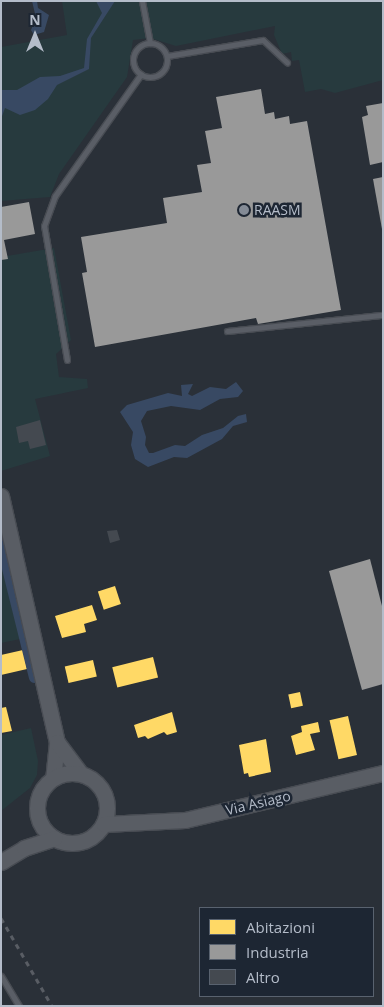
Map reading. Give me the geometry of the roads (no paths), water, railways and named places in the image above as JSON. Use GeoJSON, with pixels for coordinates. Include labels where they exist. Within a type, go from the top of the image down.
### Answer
{"type":"FeatureCollection","features":[{"type":"Feature","properties":{"kind":"main road"},"geometry":{"type":"LineString","coordinates":[[1,496],[57,742],[53,778],[39,797],[39,820],[24,848]]}},
{"type":"Feature","properties":{"kind":"main road"},"geometry":{"type":"LineString","coordinates":[[39,820],[54,838],[65,842],[87,840],[104,824],[108,807],[100,785],[80,773],[57,742]]}},
{"type":"Feature","properties":{"kind":"main road"},"geometry":{"type":"LineString","coordinates":[[53,778],[71,772],[80,773]]}},
{"type":"Feature","properties":{"kind":"main road","name":"Via Asiago"},"geometry":{"type":"LineString","coordinates":[[104,824],[132,820],[185,820],[383,773]]}},
{"type":"Feature","properties":{"kind":"main road","name":"Via Asiago"},"geometry":{"type":"LineString","coordinates":[[108,807],[132,820]]}},
{"type":"Feature","properties":{"kind":"main road"},"geometry":{"type":"LineString","coordinates":[[1,862],[24,848],[54,838]]}},
{"type":"Feature","properties":{"kind":"lane"},"geometry":{"type":"LineString","coordinates":[[142,1],[150,43]]}},
{"type":"Feature","properties":{"kind":"lane"},"geometry":{"type":"LineString","coordinates":[[167,56],[263,40],[287,62]]}},
{"type":"Feature","properties":{"kind":"lane"},"geometry":{"type":"LineString","coordinates":[[150,43],[160,46],[167,56],[162,72],[152,77],[141,74],[135,65],[134,55],[140,47],[150,43]]}},
{"type":"Feature","properties":{"kind":"lane"},"geometry":{"type":"LineString","coordinates":[[67,360],[44,226],[55,196],[141,74]]}},
{"type":"Feature","properties":{"kind":"lane"},"geometry":{"type":"LineString","coordinates":[[227,331],[383,315]]}},
{"type":"Feature","properties":{"kind":"lane"},"geometry":{"type":"LineString","coordinates":[[1,976],[19,1006]]}},
{"type":"Feature","properties":{"kind":"water"},"geometry":{"type":"Polygon","coordinates":[[[32,1],[37,1],[38,8],[49,15],[44,32],[34,35],[31,30],[36,18],[32,1]]]}},
{"type":"Feature","properties":{"kind":"water"},"geometry":{"type":"Polygon","coordinates":[[[96,1],[115,1],[91,38],[89,69],[57,85],[48,99],[35,110],[20,115],[5,108],[1,119],[1,90],[17,90],[40,77],[60,76],[84,68],[87,39],[102,13],[96,1]]]}},
{"type":"Feature","properties":{"kind":"water"},"geometry":{"type":"Polygon","coordinates":[[[236,382],[243,391],[238,397],[220,399],[200,410],[171,406],[147,411],[141,421],[146,437],[145,445],[149,453],[175,445],[185,446],[202,435],[223,428],[238,416],[246,414],[247,422],[233,426],[222,439],[187,458],[174,457],[148,467],[135,459],[131,445],[133,432],[120,412],[127,405],[168,393],[182,396],[181,385],[193,384],[188,394],[192,396],[210,387],[226,389],[236,382]]]}},
{"type":"Feature","properties":{"kind":"waterway"},"geometry":{"type":"LineString","coordinates":[[1,544],[34,677]]}},
{"type":"Feature","properties":{"kind":"railway"},"geometry":{"type":"LineString","coordinates":[[1,918],[52,1006]]}},
{"type":"Feature","properties":{"kind":"place","name":"RAASM"},"geometry":{"type":"Point","coordinates":[244,210]}}]}
